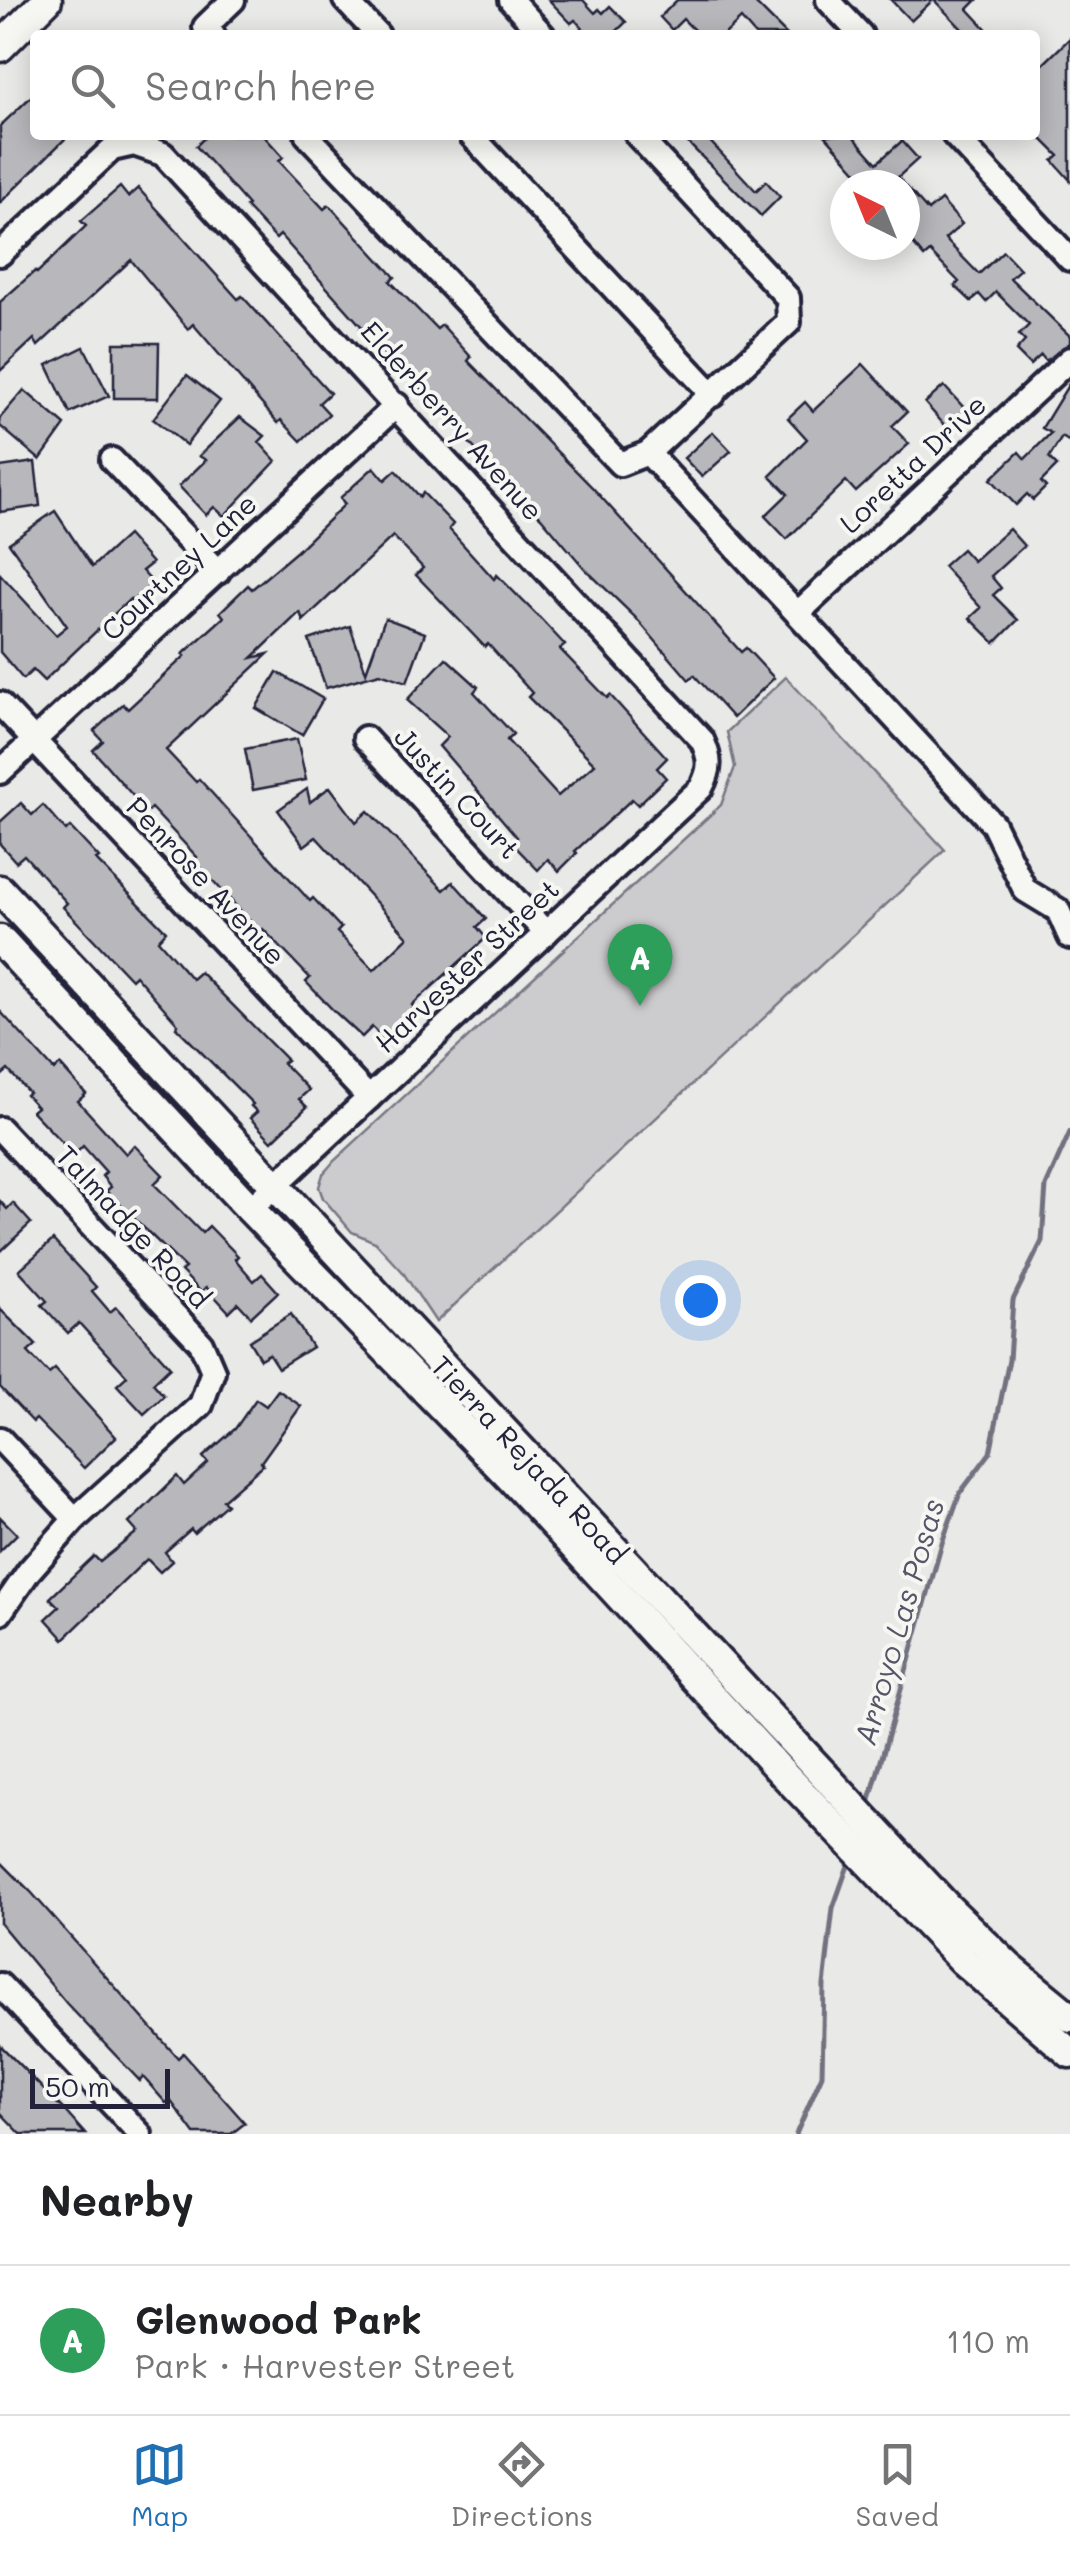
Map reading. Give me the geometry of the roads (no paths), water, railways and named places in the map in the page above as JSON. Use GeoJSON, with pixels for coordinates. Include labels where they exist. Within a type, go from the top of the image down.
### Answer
{"type":"FeatureCollection","features":[{"type":"Feature","properties":{"kind":"main road"},"geometry":{"type":"LineString","coordinates":[[0,47],[47,0]]}},
{"type":"Feature","properties":{"kind":"main road","name":"Tierra Rejada Road"},"geometry":{"type":"LineString","coordinates":[[0,890],[947,1907],[1003,1980],[1070,2053]]}},
{"type":"Feature","properties":{"kind":"main road","name":"Tierra Rejada Road"},"geometry":{"type":"LineString","coordinates":[[0,940],[963,1961],[1070,2016]]}},
{"type":"Feature","properties":{"kind":"street"},"geometry":{"type":"LineString","coordinates":[[208,30],[205,27],[233,0]]}},
{"type":"Feature","properties":{"kind":"street"},"geometry":{"type":"LineString","coordinates":[[345,0],[373,30]]}},
{"type":"Feature","properties":{"kind":"street"},"geometry":{"type":"LineString","coordinates":[[511,0],[539,30]]}},
{"type":"Feature","properties":{"kind":"street"},"geometry":{"type":"LineString","coordinates":[[828,0],[856,30]]}},
{"type":"Feature","properties":{"kind":"street"},"geometry":{"type":"LineString","coordinates":[[313,140],[620,464],[648,453],[789,322],[788,298],[642,140]]}},
{"type":"Feature","properties":{"kind":"street"},"geometry":{"type":"LineString","coordinates":[[476,140],[713,395]]}},
{"type":"Feature","properties":{"kind":"street"},"geometry":{"type":"LineString","coordinates":[[959,140],[1070,259]]}},
{"type":"Feature","properties":{"kind":"street","name":"Elderberry Avenue"},"geometry":{"type":"LineString","coordinates":[[0,254],[112,149],[134,144],[170,160],[702,740],[710,757]]}},
{"type":"Feature","properties":{"kind":"street","name":"Loretta Drive"},"geometry":{"type":"LineString","coordinates":[[798,613],[1070,359]]}},
{"type":"Feature","properties":{"kind":"street","name":"Courtney Lane"},"geometry":{"type":"LineString","coordinates":[[0,772],[398,405]]}},
{"type":"Feature","properties":{"kind":"street"},"geometry":{"type":"LineString","coordinates":[[648,453],[993,824],[1026,890],[1058,910],[1070,937]]}},
{"type":"Feature","properties":{"kind":"street"},"geometry":{"type":"LineString","coordinates":[[112,460],[218,572]]}},
{"type":"Feature","properties":{"kind":"street","name":"Penrose Avenue"},"geometry":{"type":"LineString","coordinates":[[0,704],[369,1098]]}},
{"type":"Feature","properties":{"kind":"street","name":"Justin Court"},"geometry":{"type":"LineString","coordinates":[[365,738],[546,933]]}},
{"type":"Feature","properties":{"kind":"street","name":"Harvester Street"},"geometry":{"type":"LineString","coordinates":[[250,1209],[701,788],[710,757]]}},
{"type":"Feature","properties":{"kind":"street","name":"Talmadge Road"},"geometry":{"type":"LineString","coordinates":[[0,1129],[201,1343],[213,1371],[202,1405],[75,1519]]}},
{"type":"Feature","properties":{"kind":"street"},"geometry":{"type":"LineString","coordinates":[[0,1439],[75,1519],[29,1571],[0,1613]]}},
{"type":"Feature","properties":{"kind":"street"},"geometry":{"type":"LineString","coordinates":[[0,1986],[140,2134]]}},
{"type":"Feature","properties":{"kind":"waterway","name":"Arroyo Las Posas"},"geometry":{"type":"LineString","coordinates":[[868,1807],[942,1543],[960,1493],[990,1453],[1009,1360],[1013,1300],[1042,1241],[1046,1186],[1070,1132]]}},
{"type":"Feature","properties":{"kind":"waterway","name":"Arroyo Las Posas"},"geometry":{"type":"LineString","coordinates":[[796,2134],[822,2075],[824,1985],[833,1908],[850,1860]]}},
{"type":"Feature","properties":{"kind":"place","name":"Glenwood Park"},"geometry":{"type":"Point","coordinates":[640,1006]}}]}
